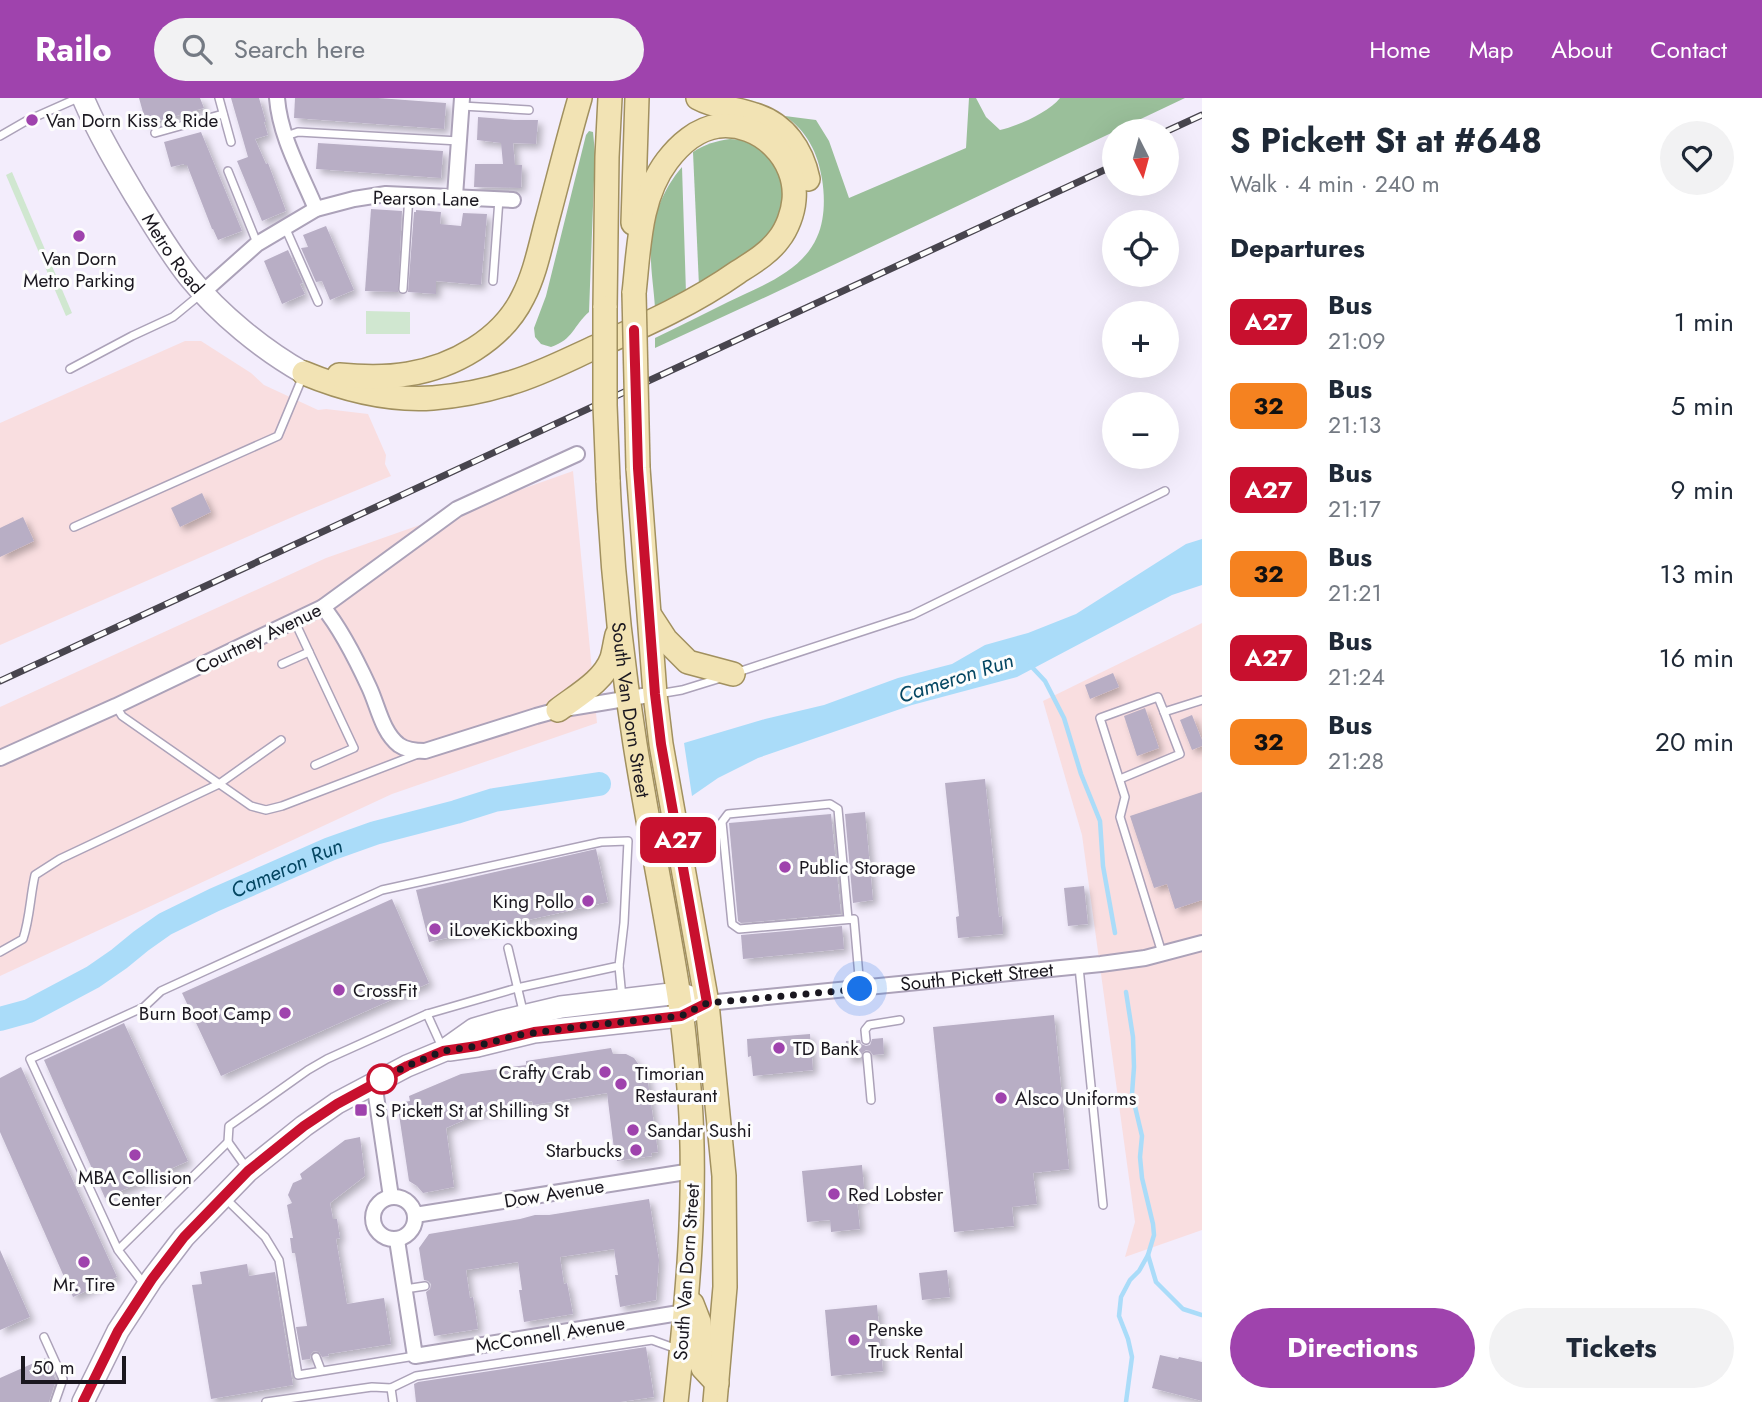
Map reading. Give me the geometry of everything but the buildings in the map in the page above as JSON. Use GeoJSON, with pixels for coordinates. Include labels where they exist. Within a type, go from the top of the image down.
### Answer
{"type":"FeatureCollection","features":[{"type":"Feature","properties":{"kind":"main road","name":"Metro Road"},"geometry":{"type":"LineString","coordinates":[[80,98],[142,206],[171,252],[202,293],[270,351],[304,373]]}},
{"type":"Feature","properties":{"kind":"main road"},"geometry":{"type":"LineString","coordinates":[[304,373],[360,377],[408,374],[432,368],[470,352],[499,330],[524,297],[535,268],[580,98]]}},
{"type":"Feature","properties":{"kind":"main road","name":"South Van Dorn Street"},"geometry":{"type":"LineString","coordinates":[[610,98],[605,405],[611,544],[628,698],[680,1004],[690,1102],[691,1236],[675,1402]]}},
{"type":"Feature","properties":{"kind":"main road","name":"South Van Dorn Street"},"geometry":{"type":"LineString","coordinates":[[637,98],[632,214],[638,468],[661,744],[707,1003],[718,1105],[725,1201],[725,1287],[716,1392]]}},
{"type":"Feature","properties":{"kind":"main road"},"geometry":{"type":"LineString","coordinates":[[698,98],[711,105],[756,115],[774,124],[787,135],[797,149],[804,163],[810,192],[810,205],[800,233],[783,256],[739,282],[706,294]]}},
{"type":"Feature","properties":{"kind":"main road"},"geometry":{"type":"LineString","coordinates":[[304,373],[345,388],[380,396],[431,398],[486,390],[550,368],[655,321],[706,294],[778,242],[794,203],[795,188],[792,174],[781,155],[765,138],[750,130],[718,126],[700,133],[679,147],[655,181],[647,202],[634,293]]}},
{"type":"Feature","properties":{"kind":"main road"},"geometry":{"type":"LineString","coordinates":[[648,613],[666,640],[688,662],[733,674]]}},
{"type":"Feature","properties":{"kind":"main road"},"geometry":{"type":"LineString","coordinates":[[558,710],[607,668],[620,622]]}},
{"type":"Feature","properties":{"kind":"main road","name":"South Pickett Street"},"geometry":{"type":"LineString","coordinates":[[83,1402],[118,1331],[146,1287],[184,1237],[248,1171],[304,1126],[337,1104],[374,1082],[443,1051],[474,1029],[561,1007],[622,999],[680,1004],[707,1003]]}},
{"type":"Feature","properties":{"kind":"main road","name":"South Pickett Street"},"geometry":{"type":"LineString","coordinates":[[443,1051],[680,1004]]}},
{"type":"Feature","properties":{"kind":"main road"},"geometry":{"type":"LineString","coordinates":[[686,1302],[699,1322],[700,1360],[716,1392]]}},
{"type":"Feature","properties":{"kind":"street"},"geometry":{"type":"LineString","coordinates":[[277,98],[278,113],[285,136],[316,209]]}},
{"type":"Feature","properties":{"kind":"street"},"geometry":{"type":"LineString","coordinates":[[455,196],[462,102]]}},
{"type":"Feature","properties":{"kind":"street","name":"Pearson Lane"},"geometry":{"type":"LineString","coordinates":[[202,293],[257,244],[316,209],[386,194],[506,199]]}},
{"type":"Feature","properties":{"kind":"street","name":"Courtney Avenue"},"geometry":{"type":"LineString","coordinates":[[0,758],[324,607],[457,509],[577,454]]}},
{"type":"Feature","properties":{"kind":"street"},"geometry":{"type":"LineString","coordinates":[[324,607],[337,624],[387,730],[400,745],[414,751],[425,751],[558,710],[655,694]]}},
{"type":"Feature","properties":{"kind":"street","name":"South Pickett Street"},"geometry":{"type":"LineString","coordinates":[[707,1003],[1121,962],[1202,943]]}},
{"type":"Feature","properties":{"kind":"street"},"geometry":{"type":"LineString","coordinates":[[374,1082],[391,1197]]}},
{"type":"Feature","properties":{"kind":"street","name":"Dow Avenue"},"geometry":{"type":"LineString","coordinates":[[415,1215],[692,1171]]}},
{"type":"Feature","properties":{"kind":"street"},"geometry":{"type":"LineString","coordinates":[[391,1197],[407,1201],[415,1215],[412,1230],[407,1236],[397,1240],[381,1236],[373,1222],[373,1212],[377,1206],[382,1200],[391,1197]]}},
{"type":"Feature","properties":{"kind":"street"},"geometry":{"type":"LineString","coordinates":[[397,1240],[415,1356]]}},
{"type":"Feature","properties":{"kind":"street","name":"McConnell Avenue"},"geometry":{"type":"LineString","coordinates":[[415,1356],[686,1302]]}},
{"type":"Feature","properties":{"kind":"lane"},"geometry":{"type":"LineString","coordinates":[[2,136],[26,121],[80,98]]}},
{"type":"Feature","properties":{"kind":"lane"},"geometry":{"type":"LineString","coordinates":[[219,98],[231,142]]}},
{"type":"Feature","properties":{"kind":"lane"},"geometry":{"type":"LineString","coordinates":[[462,102],[529,110]]}},
{"type":"Feature","properties":{"kind":"lane"},"geometry":{"type":"LineString","coordinates":[[155,133],[223,114]]}},
{"type":"Feature","properties":{"kind":"lane"},"geometry":{"type":"LineString","coordinates":[[285,136],[298,132],[459,141]]}},
{"type":"Feature","properties":{"kind":"lane"},"geometry":{"type":"LineString","coordinates":[[228,171],[257,244]]}},
{"type":"Feature","properties":{"kind":"lane"},"geometry":{"type":"LineString","coordinates":[[403,289],[409,195]]}},
{"type":"Feature","properties":{"kind":"lane"},"geometry":{"type":"LineString","coordinates":[[493,281],[506,199]]}},
{"type":"Feature","properties":{"kind":"lane"},"geometry":{"type":"LineString","coordinates":[[284,226],[318,302]]}},
{"type":"Feature","properties":{"kind":"lane"},"geometry":{"type":"LineString","coordinates":[[71,369],[173,317],[202,293]]}},
{"type":"Feature","properties":{"kind":"lane"},"geometry":{"type":"LineString","coordinates":[[74,527],[278,436],[304,373]]}},
{"type":"Feature","properties":{"kind":"lane"},"geometry":{"type":"LineString","coordinates":[[655,694],[682,690],[912,615],[1165,491]]}},
{"type":"Feature","properties":{"kind":"lane"},"geometry":{"type":"LineString","coordinates":[[295,622],[354,748],[315,765]]}},
{"type":"Feature","properties":{"kind":"lane"},"geometry":{"type":"LineString","coordinates":[[282,664],[309,652]]}},
{"type":"Feature","properties":{"kind":"lane"},"geometry":{"type":"LineString","coordinates":[[1120,779],[1180,754],[1158,697],[1100,718],[1125,797],[1120,817],[1162,954]]}},
{"type":"Feature","properties":{"kind":"lane"},"geometry":{"type":"LineString","coordinates":[[1164,712],[1202,700]]}},
{"type":"Feature","properties":{"kind":"lane"},"geometry":{"type":"LineString","coordinates":[[116,706],[122,716],[219,784],[251,806],[266,810],[425,751]]}},
{"type":"Feature","properties":{"kind":"lane"},"geometry":{"type":"LineString","coordinates":[[0,953],[23,939],[29,922],[35,875],[60,859],[219,784],[281,740]]}},
{"type":"Feature","properties":{"kind":"lane"},"geometry":{"type":"LineString","coordinates":[[848,919],[838,809],[830,804],[727,814],[722,822],[732,924],[738,929],[853,919],[860,989]]}},
{"type":"Feature","properties":{"kind":"lane"},"geometry":{"type":"LineString","coordinates":[[146,1287],[118,1250],[30,1059],[144,1007],[161,991],[383,890],[601,842],[628,841],[619,966],[622,999]]}},
{"type":"Feature","properties":{"kind":"lane"},"geometry":{"type":"LineString","coordinates":[[508,948],[524,1016]]}},
{"type":"Feature","properties":{"kind":"lane"},"geometry":{"type":"LineString","coordinates":[[248,1171],[228,1142],[229,1126],[308,1069],[427,1014],[517,988],[619,966]]}},
{"type":"Feature","properties":{"kind":"lane"},"geometry":{"type":"LineString","coordinates":[[1079,967],[1102,1205]]}},
{"type":"Feature","properties":{"kind":"lane"},"geometry":{"type":"LineString","coordinates":[[427,1014],[443,1051]]}},
{"type":"Feature","properties":{"kind":"lane"},"geometry":{"type":"LineString","coordinates":[[866,1040],[865,1030],[869,1025],[900,1020]]}},
{"type":"Feature","properties":{"kind":"lane"},"geometry":{"type":"LineString","coordinates":[[867,1056],[871,1100]]}},
{"type":"Feature","properties":{"kind":"lane"},"geometry":{"type":"LineString","coordinates":[[118,1250],[228,1142]]}},
{"type":"Feature","properties":{"kind":"lane"},"geometry":{"type":"LineString","coordinates":[[223,1197],[265,1237],[278,1260],[298,1374],[415,1356]]}},
{"type":"Feature","properties":{"kind":"lane"},"geometry":{"type":"LineString","coordinates":[[405,1289],[425,1286]]}},
{"type":"Feature","properties":{"kind":"lane"},"geometry":{"type":"LineString","coordinates":[[44,1337],[63,1378],[55,1402]]}},
{"type":"Feature","properties":{"kind":"lane"},"geometry":{"type":"LineString","coordinates":[[266,1402],[372,1387],[391,1388],[416,1376],[652,1340],[681,1349]]}},
{"type":"Feature","properties":{"kind":"lane"},"geometry":{"type":"LineString","coordinates":[[316,1357],[321,1370]]}},
{"type":"Feature","properties":{"kind":"lane"},"geometry":{"type":"LineString","coordinates":[[391,1388],[393,1402]]}},
{"type":"Feature","properties":{"kind":"shaded area"},"geometry":{"type":"Polygon","coordinates":[[[185,341],[201,341],[251,373],[264,385],[318,410],[368,414],[386,455],[385,464],[391,476],[0,645],[0,423],[185,341]]]}},
{"type":"Feature","properties":{"kind":"shaded area"},"geometry":{"type":"Polygon","coordinates":[[[573,471],[597,723],[392,794],[0,976],[0,707],[326,558],[573,471]]]}},
{"type":"Feature","properties":{"kind":"shaded area"},"geometry":{"type":"Polygon","coordinates":[[[1202,623],[1202,1230],[1125,1257],[1135,1222],[1082,835],[1043,701],[1202,623]]]}},
{"type":"Feature","properties":{"kind":"green space"},"geometry":{"type":"Polygon","coordinates":[[[969,98],[976,98],[986,117],[1000,130],[1033,118],[1060,98],[1185,98],[1141,119],[1102,119],[1102,137],[655,348],[655,338],[766,284],[790,269],[801,260],[817,237],[824,208],[820,169],[805,136],[785,116],[816,120],[829,141],[849,198],[966,148],[969,98]]]}},
{"type":"Feature","properties":{"kind":"green space"},"geometry":{"type":"Polygon","coordinates":[[[589,131],[593,132],[595,153],[589,312],[569,336],[551,347],[541,344],[535,337],[534,328],[546,296],[589,131]]]}},
{"type":"Feature","properties":{"kind":"green space"},"geometry":{"type":"Polygon","coordinates":[[[730,139],[757,146],[779,166],[786,205],[766,242],[699,286],[693,152],[711,143],[730,139]]]}},
{"type":"Feature","properties":{"kind":"green space"},"geometry":{"type":"Polygon","coordinates":[[[682,167],[686,293],[655,308],[651,256],[653,226],[664,195],[682,167]]]}},
{"type":"Feature","properties":{"kind":"green space"},"geometry":{"type":"Polygon","coordinates":[[[12,172],[72,313],[66,316],[6,175],[12,172]]]}},
{"type":"Feature","properties":{"kind":"green space"},"geometry":{"type":"Polygon","coordinates":[[[366,311],[410,312],[410,334],[366,334],[366,311]]]}},
{"type":"Feature","properties":{"kind":"water"},"geometry":{"type":"Polygon","coordinates":[[[1202,539],[1202,585],[1172,595],[1017,677],[912,705],[758,758],[718,778],[692,796],[684,743],[824,705],[898,678],[952,664],[985,645],[1028,633],[1076,614],[1186,544],[1202,539]]]}},
{"type":"Feature","properties":{"kind":"water"},"geometry":{"type":"Polygon","coordinates":[[[67,990],[35,1012],[0,1028],[0,1008],[35,1002],[67,990]]]}},
{"type":"Feature","properties":{"kind":"waterway"},"geometry":{"type":"LineString","coordinates":[[1030,665],[1045,681],[1064,718],[1081,774],[1100,821],[1103,866],[1115,933]]}},
{"type":"Feature","properties":{"kind":"waterway","name":"Cameron Run"},"geometry":{"type":"LineString","coordinates":[[0,1019],[29,1011],[93,977],[165,924],[330,849],[375,833],[494,800],[599,784]]}},
{"type":"Feature","properties":{"kind":"waterway"},"geometry":{"type":"LineString","coordinates":[[1126,992],[1133,1037],[1132,1094],[1142,1136],[1142,1178],[1154,1235],[1148,1255],[1121,1297],[1119,1316],[1132,1357],[1126,1402]]}},
{"type":"Feature","properties":{"kind":"waterway"},"geometry":{"type":"LineString","coordinates":[[1148,1255],[1156,1282],[1183,1309],[1202,1315]]}},
{"type":"Feature","properties":{"kind":"railway"},"geometry":{"type":"LineString","coordinates":[[1180,125],[1202,115]]}},
{"type":"Feature","properties":{"kind":"railway"},"geometry":{"type":"LineString","coordinates":[[0,681],[1102,171]]}},
{"type":"Feature","properties":{"kind":"bus line","name":"A27"},"geometry":{"type":"LineString","coordinates":[[83,1402],[118,1331],[184,1237],[248,1171],[304,1126],[337,1104],[374,1082],[443,1051],[534,1032],[681,1016],[707,1003],[661,744],[655,694],[638,468],[634,330]]}},
{"type":"Feature","properties":{"kind":"place","name":"Van Dorn Kiss & Ride"},"geometry":{"type":"Point","coordinates":[32,120]}},
{"type":"Feature","properties":{"kind":"place","name":"Van Dorn Metro Parking"},"geometry":{"type":"Point","coordinates":[79,236]}},
{"type":"Feature","properties":{"kind":"place","name":"Public Storage"},"geometry":{"type":"Point","coordinates":[785,867]}},
{"type":"Feature","properties":{"kind":"place","name":"King Pollo"},"geometry":{"type":"Point","coordinates":[588,901]}},
{"type":"Feature","properties":{"kind":"place","name":"iLoveKickboxing"},"geometry":{"type":"Point","coordinates":[435,929]}},
{"type":"Feature","properties":{"kind":"place","name":"CrossFit"},"geometry":{"type":"Point","coordinates":[339,990]}},
{"type":"Feature","properties":{"kind":"place","name":"Burn Boot Camp"},"geometry":{"type":"Point","coordinates":[285,1013]}},
{"type":"Feature","properties":{"kind":"place","name":"TD Bank"},"geometry":{"type":"Point","coordinates":[779,1048]}},
{"type":"Feature","properties":{"kind":"place","name":"Crafty Crab"},"geometry":{"type":"Point","coordinates":[605,1072]}},
{"type":"Feature","properties":{"kind":"place","name":"Timorian Restaurant"},"geometry":{"type":"Point","coordinates":[621,1084]}},
{"type":"Feature","properties":{"kind":"place","name":"Alsco Uniforms"},"geometry":{"type":"Point","coordinates":[1001,1098]}},
{"type":"Feature","properties":{"kind":"place","name":"S Pickett St at Shilling St"},"geometry":{"type":"Point","coordinates":[361,1110]}},
{"type":"Feature","properties":{"kind":"place","name":"Sandar Sushi"},"geometry":{"type":"Point","coordinates":[633,1130]}},
{"type":"Feature","properties":{"kind":"place","name":"Starbucks"},"geometry":{"type":"Point","coordinates":[636,1150]}},
{"type":"Feature","properties":{"kind":"place","name":"MBA Collision Center"},"geometry":{"type":"Point","coordinates":[135,1155]}},
{"type":"Feature","properties":{"kind":"place","name":"Red Lobster"},"geometry":{"type":"Point","coordinates":[834,1194]}},
{"type":"Feature","properties":{"kind":"place","name":"Mr. Tire"},"geometry":{"type":"Point","coordinates":[84,1262]}},
{"type":"Feature","properties":{"kind":"place","name":"Penske Truck Rental"},"geometry":{"type":"Point","coordinates":[854,1340]}},
{"type":"Feature","properties":{"kind":"route"},"geometry":{"type":"LineString","coordinates":[[382,1079],[374,1082],[443,1051],[534,1032],[681,1016],[707,1003],[860,989]]}}]}
